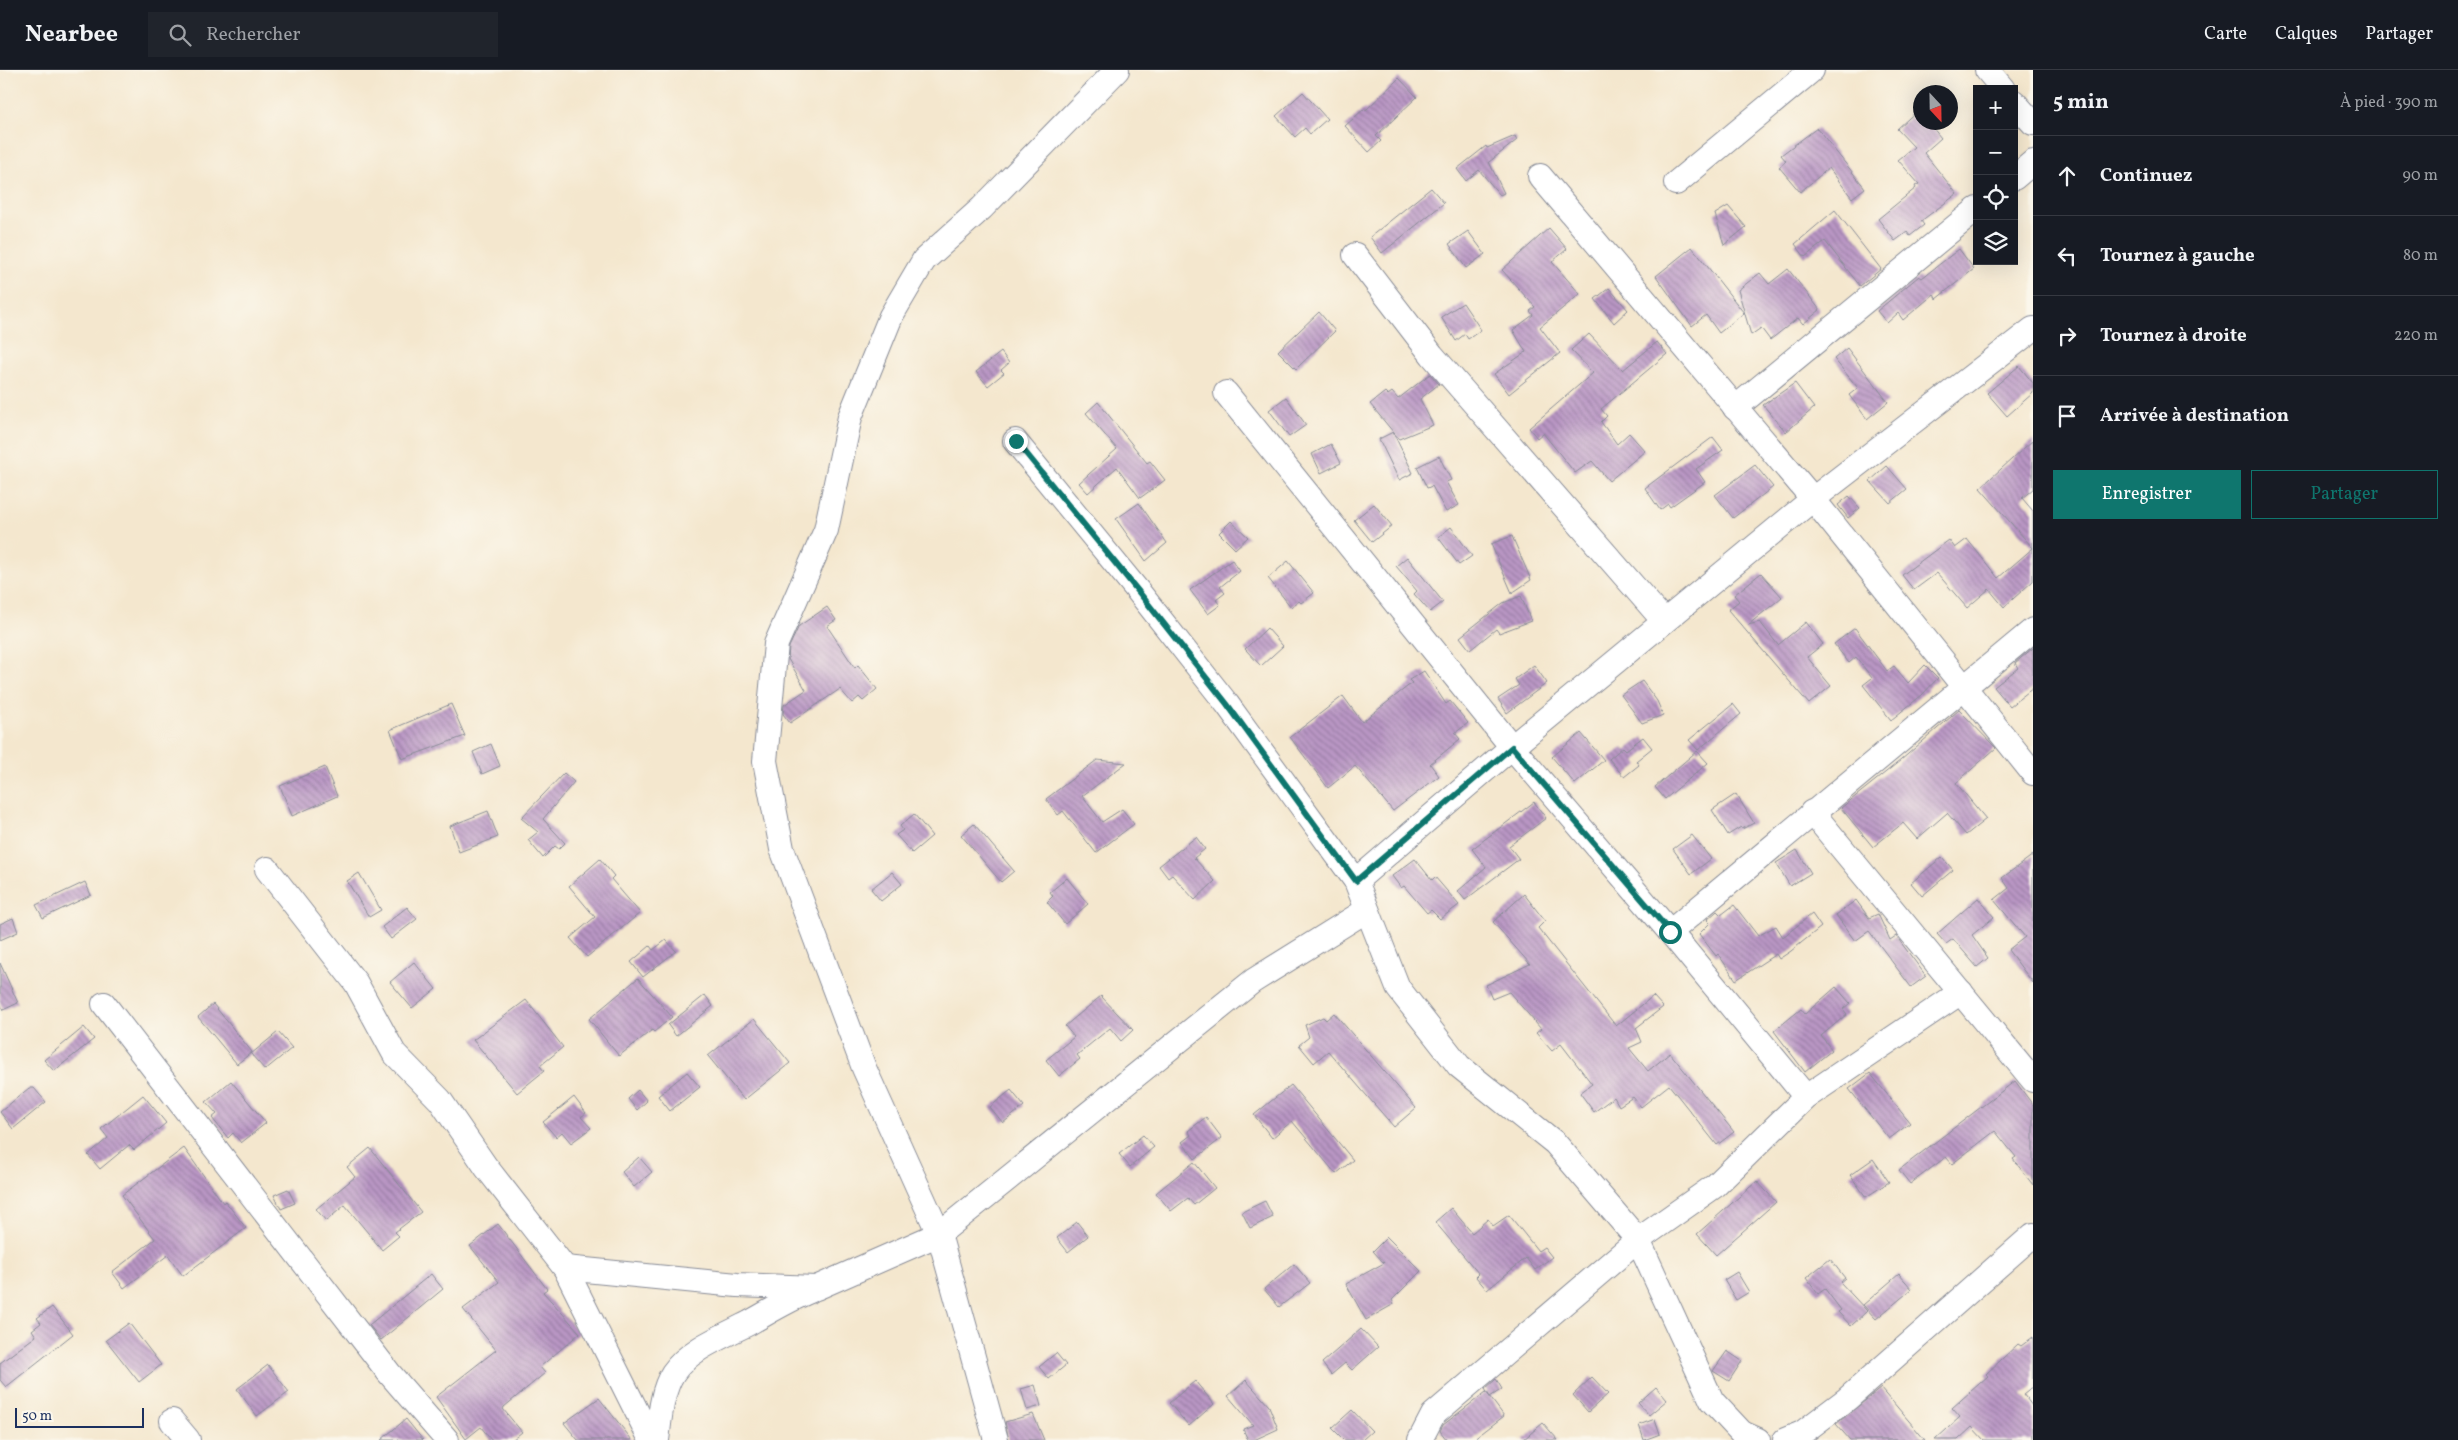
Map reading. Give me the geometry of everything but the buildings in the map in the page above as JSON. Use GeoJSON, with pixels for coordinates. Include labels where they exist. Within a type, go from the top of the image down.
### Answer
{"type":"FeatureCollection","features":[{"type":"Feature","properties":{"kind":"street"},"geometry":{"type":"LineString","coordinates":[[996,1440],[939,1234],[864,1068],[782,849],[765,761],[776,644],[826,530],[850,417],[891,316],[924,260],[982,208],[1117,70]]}},
{"type":"Feature","properties":{"kind":"street"},"geometry":{"type":"LineString","coordinates":[[1676,183],[1812,70]]}},
{"type":"Feature","properties":{"kind":"street"},"geometry":{"type":"LineString","coordinates":[[1987,70],[2000,85]]}},
{"type":"Feature","properties":{"kind":"street"},"geometry":{"type":"LineString","coordinates":[[2018,107],[2033,124]]}},
{"type":"Feature","properties":{"kind":"street"},"geometry":{"type":"LineString","coordinates":[[2018,175],[2033,162]]}},
{"type":"Feature","properties":{"kind":"street"},"geometry":{"type":"LineString","coordinates":[[1540,176],[1813,499],[2033,773]]}},
{"type":"Feature","properties":{"kind":"street"},"geometry":{"type":"LineString","coordinates":[[1735,408],[1973,212]]}},
{"type":"Feature","properties":{"kind":"street"},"geometry":{"type":"LineString","coordinates":[[1356,255],[1432,356],[1664,621]]}},
{"type":"Feature","properties":{"kind":"street"},"geometry":{"type":"LineString","coordinates":[[1356,881],[1512,747],[1813,499],[2033,329]]}},
{"type":"Feature","properties":{"kind":"street"},"geometry":{"type":"LineString","coordinates":[[1226,393],[1512,747],[1670,932],[1806,1097]]}},
{"type":"Feature","properties":{"kind":"street"},"geometry":{"type":"LineString","coordinates":[[1016,441],[1227,704],[1356,881],[1398,988],[1459,1066],[1554,1143],[1638,1240],[1712,1401],[1742,1432],[1758,1440]]}},
{"type":"Feature","properties":{"kind":"street"},"geometry":{"type":"LineString","coordinates":[[1670,932],[2033,630]]}},
{"type":"Feature","properties":{"kind":"street"},"geometry":{"type":"LineString","coordinates":[[1812,812],[2033,1080]]}},
{"type":"Feature","properties":{"kind":"street"},"geometry":{"type":"LineString","coordinates":[[268,869],[356,984],[394,1053],[440,1100],[486,1167],[565,1268],[651,1440]]}},
{"type":"Feature","properties":{"kind":"street"},"geometry":{"type":"LineString","coordinates":[[657,1440],[666,1386],[674,1372],[692,1355],[784,1302],[939,1234],[1253,981],[1367,910]]}},
{"type":"Feature","properties":{"kind":"street"},"geometry":{"type":"LineString","coordinates":[[1420,1440],[1433,1415],[1638,1240],[1716,1185],[1806,1097],[1961,992]]}},
{"type":"Feature","properties":{"kind":"street"},"geometry":{"type":"LineString","coordinates":[[104,1004],[389,1373],[447,1440]]}},
{"type":"Feature","properties":{"kind":"street"},"geometry":{"type":"LineString","coordinates":[[1785,1440],[1802,1433],[1847,1399],[2033,1235]]}},
{"type":"Feature","properties":{"kind":"street"},"geometry":{"type":"LineString","coordinates":[[565,1268],[737,1285],[816,1288]]}},
{"type":"Feature","properties":{"kind":"street"},"geometry":{"type":"LineString","coordinates":[[172,1421],[188,1440]]}},
{"type":"Feature","properties":{"kind":"route"},"geometry":{"type":"LineString","coordinates":[[1016,441],[1227,704],[1356,881],[1512,747],[1670,932]]}}]}
